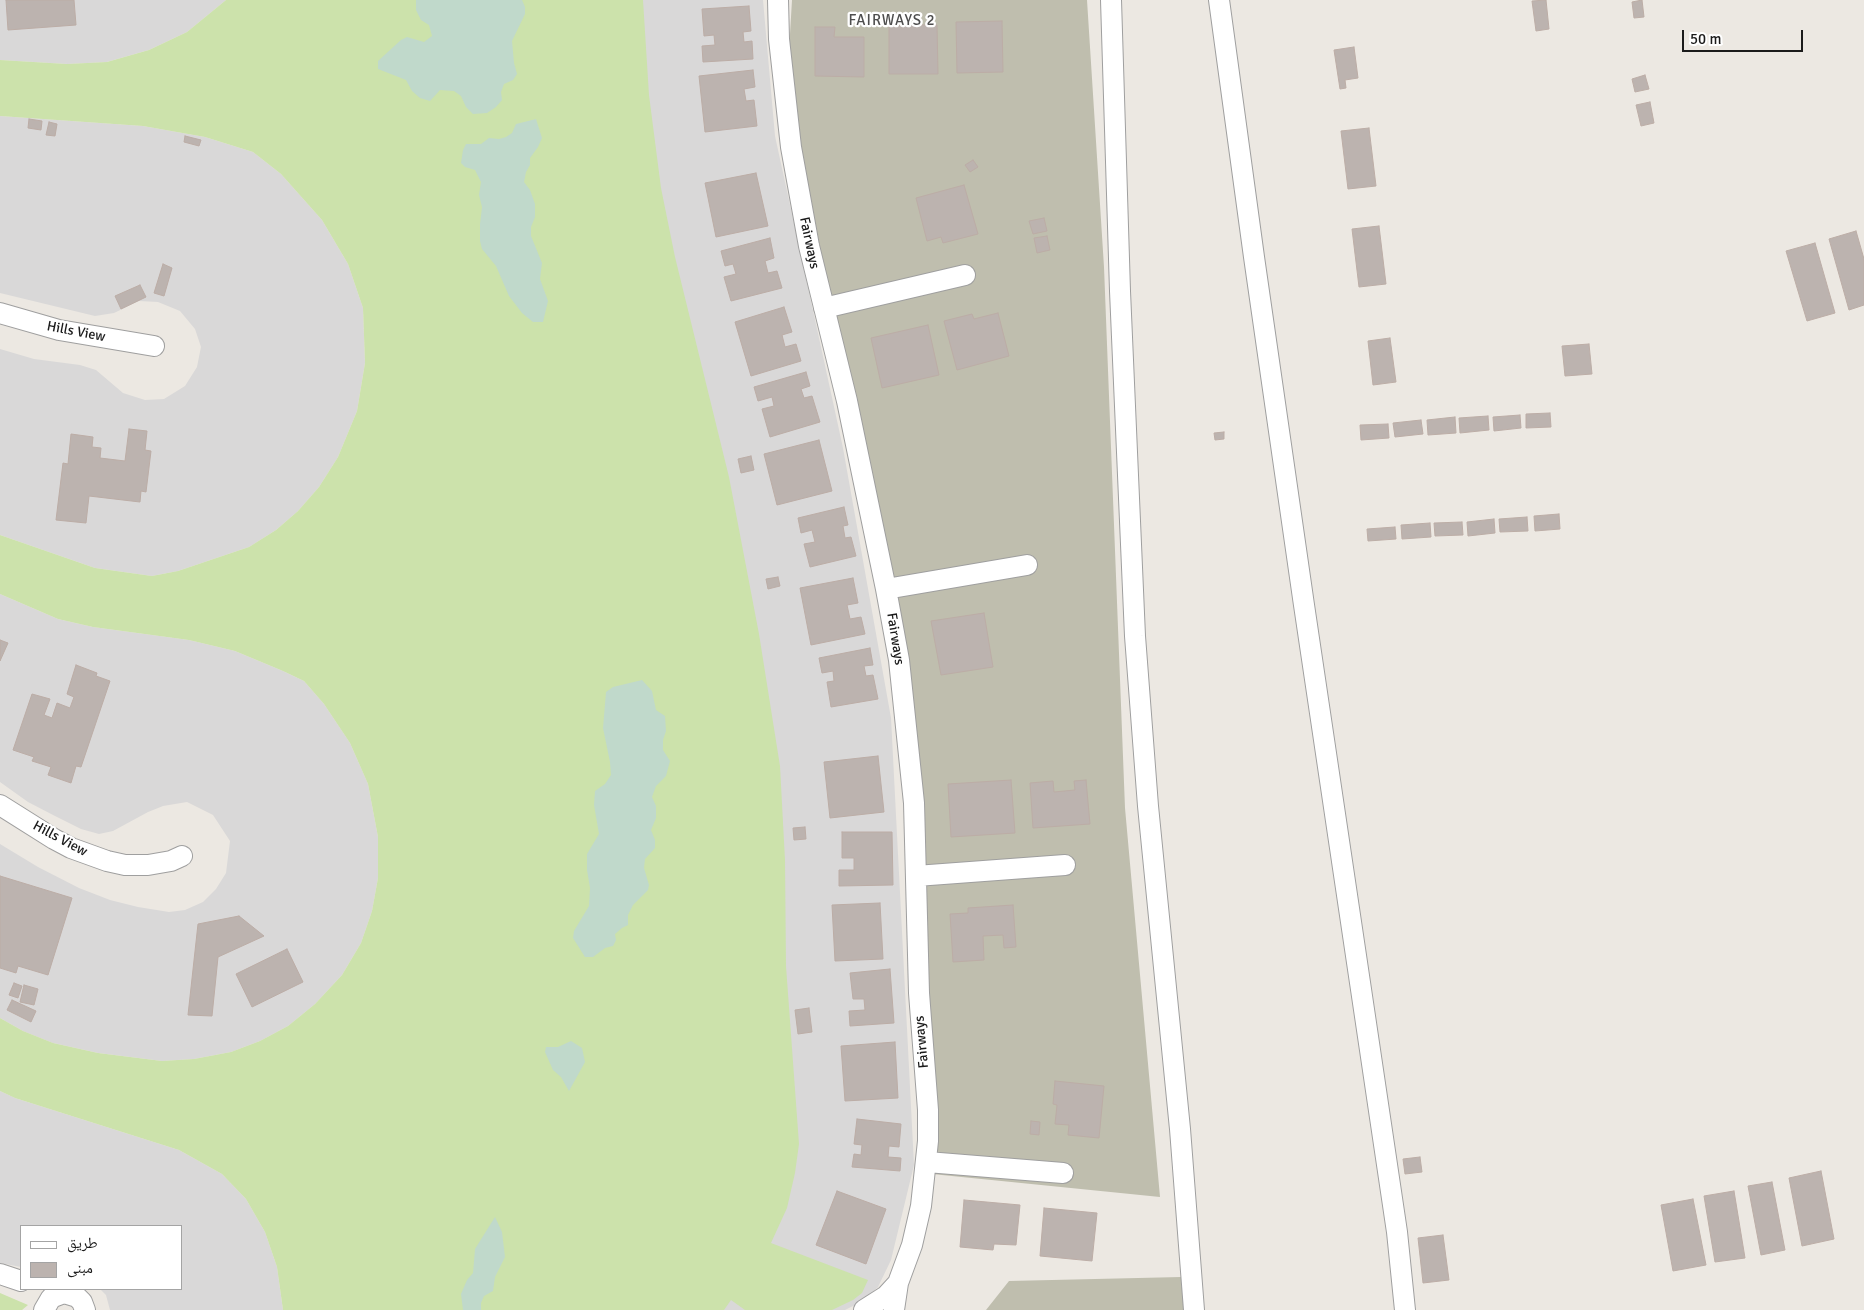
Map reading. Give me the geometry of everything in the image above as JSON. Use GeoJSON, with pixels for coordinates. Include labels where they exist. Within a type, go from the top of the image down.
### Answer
{"type":"FeatureCollection","features":[{"type":"Feature","properties":{"kind":"street","name":"Fairways"},"geometry":{"type":"LineString","coordinates":[[778,0],[781,57],[791,147],[804,221],[847,401],[886,589],[899,660],[914,803],[918,993],[928,1110],[927,1162],[917,1225],[910,1252],[898,1283]]}},
{"type":"Feature","properties":{"kind":"street"},"geometry":{"type":"LineString","coordinates":[[1111,0],[1120,282],[1135,636],[1147,797],[1179,1120],[1194,1310]]}},
{"type":"Feature","properties":{"kind":"street"},"geometry":{"type":"LineString","coordinates":[[1219,0],[1302,595],[1396,1222],[1405,1310]]}},
{"type":"Feature","properties":{"kind":"street"},"geometry":{"type":"LineString","coordinates":[[824,308],[966,275]]}},
{"type":"Feature","properties":{"kind":"street","name":"Hills View"},"geometry":{"type":"LineString","coordinates":[[0,313],[59,330],[154,346]]}},
{"type":"Feature","properties":{"kind":"street"},"geometry":{"type":"LineString","coordinates":[[886,589],[1027,565]]}},
{"type":"Feature","properties":{"kind":"street","name":"Hills View"},"geometry":{"type":"LineString","coordinates":[[0,805],[71,848],[107,861],[125,865],[148,865],[182,856]]}},
{"type":"Feature","properties":{"kind":"street"},"geometry":{"type":"LineString","coordinates":[[916,876],[1064,865]]}},
{"type":"Feature","properties":{"kind":"street"},"geometry":{"type":"LineString","coordinates":[[927,1162],[1063,1173]]}},
{"type":"Feature","properties":{"kind":"street"},"geometry":{"type":"LineString","coordinates":[[0,1274],[20,1281]]}},
{"type":"Feature","properties":{"kind":"street"},"geometry":{"type":"LineString","coordinates":[[864,1310],[886,1296],[898,1283]]}},
{"type":"Feature","properties":{"kind":"street"},"geometry":{"type":"LineString","coordinates":[[894,1310],[898,1283]]}},
{"type":"Feature","properties":{"kind":"street"},"geometry":{"type":"LineString","coordinates":[[44,1310],[49,1292],[71,1294],[82,1302],[85,1310]]}},
{"type":"Feature","properties":{"kind":"street"},"geometry":{"type":"LineString","coordinates":[[864,1310],[875,1310]]}},
{"type":"Feature","properties":{"kind":"shaded area"},"geometry":{"type":"Polygon","coordinates":[[[0,0],[226,0],[187,32],[149,50],[107,62],[67,64],[0,60],[0,0]]]}},
{"type":"Feature","properties":{"kind":"shaded area"},"geometry":{"type":"Polygon","coordinates":[[[632,0],[763,0],[775,136],[843,448],[891,718],[914,1165],[891,1260],[878,1287],[863,1301],[845,1310],[705,1310],[644,164],[632,0]]]}},
{"type":"Feature","properties":{"kind":"shaded area","name":"FAIRWAYS 2"},"geometry":{"type":"Polygon","coordinates":[[[792,0],[1087,0],[1104,267],[1125,808],[1160,1197],[932,1174],[904,664],[787,85],[792,0]]]}},
{"type":"Feature","properties":{"kind":"shaded area"},"geometry":{"type":"Polygon","coordinates":[[[0,116],[143,126],[205,137],[253,152],[281,174],[322,220],[348,264],[363,308],[365,363],[357,411],[338,457],[319,487],[298,511],[276,530],[249,547],[178,571],[152,576],[95,568],[0,535],[0,349],[34,359],[80,365],[96,370],[123,393],[145,400],[164,399],[185,386],[197,367],[201,347],[195,329],[180,311],[158,302],[139,301],[114,313],[95,316],[0,293],[0,116]]]}},
{"type":"Feature","properties":{"kind":"shaded area"},"geometry":{"type":"Polygon","coordinates":[[[0,594],[58,619],[93,627],[189,640],[235,651],[283,671],[304,681],[324,704],[350,743],[368,784],[378,837],[378,878],[372,911],[361,943],[342,975],[315,1004],[288,1026],[260,1041],[231,1052],[194,1059],[162,1061],[98,1053],[53,1043],[23,1031],[0,1018],[0,844],[38,867],[79,888],[110,900],[169,912],[185,910],[203,902],[216,889],[226,873],[230,841],[213,815],[187,802],[163,806],[113,831],[99,834],[81,829],[28,802],[0,782],[0,594]]]}},
{"type":"Feature","properties":{"kind":"shaded area"},"geometry":{"type":"Polygon","coordinates":[[[0,1091],[15,1098],[179,1150],[222,1174],[246,1199],[265,1232],[277,1267],[283,1310],[110,1310],[106,1295],[101,1290],[182,1290],[182,1225],[20,1225],[20,1267],[0,1263],[0,1091]]]}},
{"type":"Feature","properties":{"kind":"shaded area"},"geometry":{"type":"Polygon","coordinates":[[[1181,1277],[1184,1310],[986,1310],[1009,1281],[1181,1277]]]}},
{"type":"Feature","properties":{"kind":"green space"},"geometry":{"type":"Polygon","coordinates":[[[226,0],[643,0],[649,95],[661,188],[675,257],[729,477],[759,634],[780,766],[785,860],[786,966],[799,1144],[787,1208],[771,1243],[868,1280],[862,1293],[853,1300],[832,1310],[745,1310],[731,1300],[724,1310],[283,1310],[277,1267],[265,1232],[246,1199],[222,1174],[179,1150],[15,1098],[0,1091],[0,1018],[23,1031],[53,1043],[98,1053],[162,1061],[194,1059],[231,1052],[260,1041],[288,1026],[315,1004],[342,975],[361,943],[372,911],[378,878],[378,837],[368,784],[350,743],[324,704],[304,681],[235,651],[189,640],[93,627],[58,619],[0,594],[0,535],[95,568],[152,576],[178,571],[249,547],[276,530],[298,511],[319,487],[338,457],[357,411],[365,363],[363,308],[348,264],[322,220],[281,174],[253,152],[205,137],[143,126],[0,116],[0,60],[67,64],[107,62],[149,50],[187,32],[226,0]]]}},
{"type":"Feature","properties":{"kind":"green space"},"geometry":{"type":"Polygon","coordinates":[[[416,0],[522,0],[525,14],[512,41],[517,74],[513,80],[504,84],[501,92],[502,100],[496,107],[487,113],[473,114],[466,107],[461,96],[454,91],[440,90],[430,101],[420,98],[412,91],[406,80],[378,69],[378,61],[401,40],[407,37],[424,42],[432,36],[429,25],[421,20],[416,10],[416,0]]]}},
{"type":"Feature","properties":{"kind":"green space"},"geometry":{"type":"Polygon","coordinates":[[[536,119],[542,138],[530,158],[530,165],[524,182],[530,190],[535,204],[535,217],[531,227],[531,236],[542,263],[540,279],[548,301],[543,322],[533,322],[522,313],[509,296],[496,266],[482,249],[480,224],[482,207],[479,195],[481,182],[475,170],[465,167],[461,163],[466,144],[481,144],[489,138],[499,139],[506,137],[512,133],[516,124],[536,119]]]}},
{"type":"Feature","properties":{"kind":"green space"},"geometry":{"type":"Polygon","coordinates":[[[642,680],[652,691],[656,710],[665,716],[666,731],[663,740],[663,750],[670,761],[666,776],[656,786],[652,797],[656,806],[656,818],[651,830],[655,840],[655,848],[645,859],[644,868],[649,885],[648,890],[633,905],[628,915],[628,925],[615,934],[616,940],[613,946],[605,948],[593,957],[585,957],[573,938],[574,931],[589,906],[590,888],[587,854],[599,834],[594,805],[595,791],[605,784],[611,775],[603,728],[606,692],[613,687],[642,680]]]}},
{"type":"Feature","properties":{"kind":"green space"},"geometry":{"type":"Polygon","coordinates":[[[571,1041],[582,1048],[585,1062],[569,1091],[561,1077],[553,1070],[545,1052],[546,1047],[558,1047],[571,1041]]]}},
{"type":"Feature","properties":{"kind":"green space"},"geometry":{"type":"Polygon","coordinates":[[[495,1217],[502,1232],[505,1257],[495,1277],[493,1291],[484,1296],[481,1310],[463,1310],[461,1294],[467,1280],[473,1273],[475,1249],[495,1217]]]}},
{"type":"Feature","properties":{"kind":"green space"},"geometry":{"type":"Polygon","coordinates":[[[0,1293],[28,1305],[22,1310],[0,1310],[0,1293]]]}},
{"type":"Feature","properties":{"kind":"building"},"geometry":{"type":"Polygon","coordinates":[[[6,0],[74,0],[76,25],[8,30],[6,0]]]}},
{"type":"Feature","properties":{"kind":"building"},"geometry":{"type":"Polygon","coordinates":[[[1546,0],[1549,29],[1536,31],[1532,1],[1546,0]]]}},
{"type":"Feature","properties":{"kind":"building"},"geometry":{"type":"Polygon","coordinates":[[[1642,0],[1644,17],[1634,18],[1632,2],[1642,0]]]}},
{"type":"Feature","properties":{"kind":"building"},"geometry":{"type":"Polygon","coordinates":[[[749,6],[751,31],[743,32],[744,42],[752,41],[753,59],[703,62],[702,46],[715,45],[714,35],[704,36],[702,9],[749,6]]]}},
{"type":"Feature","properties":{"kind":"building"},"geometry":{"type":"Polygon","coordinates":[[[1002,21],[1003,72],[957,73],[956,22],[1002,21]]]}},
{"type":"Feature","properties":{"kind":"building"},"geometry":{"type":"Polygon","coordinates":[[[889,25],[937,25],[938,74],[889,74],[889,25]]]}},
{"type":"Feature","properties":{"kind":"building"},"geometry":{"type":"Polygon","coordinates":[[[815,27],[835,27],[834,37],[864,37],[864,77],[815,76],[815,27]]]}},
{"type":"Feature","properties":{"kind":"building"},"geometry":{"type":"Polygon","coordinates":[[[1354,47],[1358,78],[1345,80],[1346,88],[1340,89],[1334,50],[1354,47]]]}},
{"type":"Feature","properties":{"kind":"building"},"geometry":{"type":"Polygon","coordinates":[[[753,70],[755,87],[744,89],[746,101],[754,100],[757,126],[705,132],[699,76],[753,70]]]}},
{"type":"Feature","properties":{"kind":"building"},"geometry":{"type":"Polygon","coordinates":[[[1645,75],[1649,89],[1635,92],[1632,79],[1645,75]]]}},
{"type":"Feature","properties":{"kind":"building"},"geometry":{"type":"Polygon","coordinates":[[[1650,102],[1654,123],[1641,126],[1636,105],[1650,102]]]}},
{"type":"Feature","properties":{"kind":"building"},"geometry":{"type":"Polygon","coordinates":[[[29,119],[42,121],[41,130],[28,128],[29,119]]]}},
{"type":"Feature","properties":{"kind":"building"},"geometry":{"type":"Polygon","coordinates":[[[49,122],[57,124],[55,136],[46,135],[49,122]]]}},
{"type":"Feature","properties":{"kind":"building"},"geometry":{"type":"Polygon","coordinates":[[[1369,128],[1376,186],[1348,189],[1341,131],[1369,128]]]}},
{"type":"Feature","properties":{"kind":"building"},"geometry":{"type":"Polygon","coordinates":[[[185,136],[201,140],[199,146],[184,142],[185,136]]]}},
{"type":"Feature","properties":{"kind":"building"},"geometry":{"type":"Polygon","coordinates":[[[973,160],[978,167],[970,172],[965,165],[973,160]]]}},
{"type":"Feature","properties":{"kind":"building"},"geometry":{"type":"Polygon","coordinates":[[[756,173],[768,226],[716,237],[705,183],[756,173]]]}},
{"type":"Feature","properties":{"kind":"building"},"geometry":{"type":"Polygon","coordinates":[[[964,185],[978,234],[943,243],[941,237],[927,241],[916,198],[964,185]]]}},
{"type":"Feature","properties":{"kind":"building"},"geometry":{"type":"Polygon","coordinates":[[[1044,218],[1047,231],[1033,234],[1029,221],[1044,218]]]}},
{"type":"Feature","properties":{"kind":"building"},"geometry":{"type":"Polygon","coordinates":[[[1379,226],[1386,284],[1359,287],[1352,229],[1379,226]]]}},
{"type":"Feature","properties":{"kind":"building"},"geometry":{"type":"Polygon","coordinates":[[[1856,231],[1864,259],[1864,305],[1849,310],[1829,239],[1856,231]]]}},
{"type":"Feature","properties":{"kind":"building"},"geometry":{"type":"Polygon","coordinates":[[[1047,236],[1050,250],[1037,253],[1034,238],[1047,236]]]}},
{"type":"Feature","properties":{"kind":"building"},"geometry":{"type":"Polygon","coordinates":[[[770,238],[774,258],[765,261],[768,273],[777,271],[782,288],[731,301],[724,277],[736,274],[733,264],[725,266],[721,251],[770,238]]]}},
{"type":"Feature","properties":{"kind":"building"},"geometry":{"type":"Polygon","coordinates":[[[1815,243],[1835,313],[1807,321],[1786,251],[1815,243]]]}},
{"type":"Feature","properties":{"kind":"building"},"geometry":{"type":"Polygon","coordinates":[[[163,264],[172,268],[164,296],[154,293],[163,264]]]}},
{"type":"Feature","properties":{"kind":"building"},"geometry":{"type":"Polygon","coordinates":[[[140,285],[146,297],[121,309],[115,296],[140,285]]]}},
{"type":"Feature","properties":{"kind":"building"},"geometry":{"type":"Polygon","coordinates":[[[784,307],[792,332],[782,335],[785,347],[796,344],[801,361],[751,376],[735,322],[784,307]]]}},
{"type":"Feature","properties":{"kind":"building"},"geometry":{"type":"Polygon","coordinates":[[[998,313],[1009,356],[957,370],[944,321],[972,314],[974,319],[998,313]]]}},
{"type":"Feature","properties":{"kind":"building"},"geometry":{"type":"Polygon","coordinates":[[[928,325],[939,375],[882,388],[871,338],[928,325]]]}},
{"type":"Feature","properties":{"kind":"building"},"geometry":{"type":"Polygon","coordinates":[[[1390,338],[1396,382],[1373,385],[1368,341],[1390,338]]]}},
{"type":"Feature","properties":{"kind":"building"},"geometry":{"type":"Polygon","coordinates":[[[1589,344],[1592,374],[1565,376],[1562,346],[1589,344]]]}},
{"type":"Feature","properties":{"kind":"building"},"geometry":{"type":"Polygon","coordinates":[[[806,372],[810,386],[801,389],[804,398],[812,396],[820,422],[770,437],[762,409],[774,406],[772,397],[758,401],[754,387],[806,372]]]}},
{"type":"Feature","properties":{"kind":"building"},"geometry":{"type":"Polygon","coordinates":[[[1550,413],[1551,427],[1526,428],[1526,414],[1550,413]]]}},
{"type":"Feature","properties":{"kind":"building"},"geometry":{"type":"Polygon","coordinates":[[[1520,415],[1521,428],[1494,431],[1493,417],[1520,415]]]}},
{"type":"Feature","properties":{"kind":"building"},"geometry":{"type":"Polygon","coordinates":[[[1488,416],[1489,430],[1460,433],[1459,418],[1488,416]]]}},
{"type":"Feature","properties":{"kind":"building"},"geometry":{"type":"Polygon","coordinates":[[[1455,417],[1456,433],[1428,435],[1427,420],[1455,417]]]}},
{"type":"Feature","properties":{"kind":"building"},"geometry":{"type":"Polygon","coordinates":[[[1421,420],[1423,434],[1395,437],[1393,423],[1421,420]]]}},
{"type":"Feature","properties":{"kind":"building"},"geometry":{"type":"Polygon","coordinates":[[[1388,424],[1389,438],[1361,440],[1360,425],[1388,424]]]}},
{"type":"Feature","properties":{"kind":"building"},"geometry":{"type":"Polygon","coordinates":[[[129,429],[147,431],[145,450],[151,451],[146,492],[141,491],[140,502],[89,496],[86,523],[56,520],[63,463],[68,464],[71,434],[93,437],[92,447],[101,448],[100,458],[125,461],[129,429]]]}},
{"type":"Feature","properties":{"kind":"building"},"geometry":{"type":"Polygon","coordinates":[[[1224,432],[1224,439],[1215,440],[1214,433],[1224,432]]]}},
{"type":"Feature","properties":{"kind":"building"},"geometry":{"type":"Polygon","coordinates":[[[819,440],[832,491],[777,505],[764,454],[819,440]]]}},
{"type":"Feature","properties":{"kind":"building"},"geometry":{"type":"Polygon","coordinates":[[[751,456],[754,470],[741,473],[738,459],[751,456]]]}},
{"type":"Feature","properties":{"kind":"building"},"geometry":{"type":"Polygon","coordinates":[[[844,507],[848,525],[843,526],[845,538],[851,537],[856,556],[810,567],[804,544],[815,542],[812,530],[801,533],[798,518],[844,507]]]}},
{"type":"Feature","properties":{"kind":"building"},"geometry":{"type":"Polygon","coordinates":[[[1559,514],[1560,529],[1535,531],[1534,516],[1559,514]]]}},
{"type":"Feature","properties":{"kind":"building"},"geometry":{"type":"Polygon","coordinates":[[[1527,517],[1528,531],[1500,532],[1499,519],[1527,517]]]}},
{"type":"Feature","properties":{"kind":"building"},"geometry":{"type":"Polygon","coordinates":[[[1494,519],[1495,533],[1468,536],[1467,522],[1494,519]]]}},
{"type":"Feature","properties":{"kind":"building"},"geometry":{"type":"Polygon","coordinates":[[[1462,522],[1463,535],[1435,536],[1434,523],[1462,522]]]}},
{"type":"Feature","properties":{"kind":"building"},"geometry":{"type":"Polygon","coordinates":[[[1430,523],[1431,537],[1402,539],[1401,525],[1430,523]]]}},
{"type":"Feature","properties":{"kind":"building"},"geometry":{"type":"Polygon","coordinates":[[[1395,527],[1396,539],[1368,541],[1367,529],[1395,527]]]}},
{"type":"Feature","properties":{"kind":"building"},"geometry":{"type":"Polygon","coordinates":[[[778,577],[780,586],[768,589],[766,579],[778,577]]]}},
{"type":"Feature","properties":{"kind":"building"},"geometry":{"type":"Polygon","coordinates":[[[853,578],[858,603],[847,605],[850,619],[861,617],[865,634],[811,645],[800,588],[853,578]]]}},
{"type":"Feature","properties":{"kind":"building"},"geometry":{"type":"Polygon","coordinates":[[[984,613],[993,667],[941,675],[931,621],[984,613]]]}},
{"type":"Feature","properties":{"kind":"building"},"geometry":{"type":"Polygon","coordinates":[[[0,640],[8,643],[0,661],[0,640]]]}},
{"type":"Feature","properties":{"kind":"building"},"geometry":{"type":"Polygon","coordinates":[[[870,648],[873,665],[864,666],[866,676],[873,675],[878,699],[831,707],[827,682],[834,681],[833,671],[822,673],[819,658],[870,648]]]}},
{"type":"Feature","properties":{"kind":"building"},"geometry":{"type":"Polygon","coordinates":[[[76,665],[97,673],[96,676],[110,681],[81,767],[76,766],[71,783],[48,775],[51,767],[32,761],[34,757],[13,750],[32,694],[50,699],[44,715],[52,718],[57,703],[70,708],[74,697],[67,694],[76,665]]]}},
{"type":"Feature","properties":{"kind":"building"},"geometry":{"type":"Polygon","coordinates":[[[878,756],[884,812],[830,818],[824,762],[878,756]]]}},
{"type":"Feature","properties":{"kind":"building"},"geometry":{"type":"Polygon","coordinates":[[[1011,780],[1015,833],[951,837],[948,784],[1011,780]]]}},
{"type":"Feature","properties":{"kind":"building"},"geometry":{"type":"Polygon","coordinates":[[[1086,780],[1090,824],[1033,828],[1030,783],[1053,781],[1054,792],[1075,790],[1074,781],[1086,780]]]}},
{"type":"Feature","properties":{"kind":"building"},"geometry":{"type":"Polygon","coordinates":[[[805,827],[806,839],[794,840],[793,828],[805,827]]]}},
{"type":"Feature","properties":{"kind":"building"},"geometry":{"type":"Polygon","coordinates":[[[842,832],[892,832],[893,885],[839,886],[839,870],[854,870],[854,858],[842,858],[842,832]]]}},
{"type":"Feature","properties":{"kind":"building"},"geometry":{"type":"Polygon","coordinates":[[[0,876],[72,898],[48,975],[18,966],[16,973],[0,968],[0,876]]]}},
{"type":"Feature","properties":{"kind":"building"},"geometry":{"type":"Polygon","coordinates":[[[880,903],[883,959],[835,961],[832,905],[880,903]]]}},
{"type":"Feature","properties":{"kind":"building"},"geometry":{"type":"Polygon","coordinates":[[[1013,905],[1016,947],[1004,948],[1003,935],[983,936],[984,960],[953,962],[950,914],[968,913],[968,908],[1013,905]]]}},
{"type":"Feature","properties":{"kind":"building"},"geometry":{"type":"Polygon","coordinates":[[[239,916],[264,936],[218,957],[212,1016],[188,1015],[198,924],[239,916]]]}},
{"type":"Feature","properties":{"kind":"building"},"geometry":{"type":"Polygon","coordinates":[[[287,949],[303,982],[252,1007],[236,974],[287,949]]]}},
{"type":"Feature","properties":{"kind":"building"},"geometry":{"type":"Polygon","coordinates":[[[890,969],[894,1023],[850,1026],[849,1011],[865,1010],[864,999],[853,999],[850,973],[890,969]]]}},
{"type":"Feature","properties":{"kind":"building"},"geometry":{"type":"Polygon","coordinates":[[[14,983],[22,986],[18,998],[9,995],[14,983]]]}},
{"type":"Feature","properties":{"kind":"building"},"geometry":{"type":"Polygon","coordinates":[[[24,985],[38,989],[34,1005],[20,1002],[24,985]]]}},
{"type":"Feature","properties":{"kind":"building"},"geometry":{"type":"Polygon","coordinates":[[[12,1000],[36,1011],[31,1022],[7,1010],[12,1000]]]}},
{"type":"Feature","properties":{"kind":"building"},"geometry":{"type":"Polygon","coordinates":[[[809,1008],[812,1032],[798,1034],[795,1010],[809,1008]]]}},
{"type":"Feature","properties":{"kind":"building"},"geometry":{"type":"Polygon","coordinates":[[[895,1042],[898,1098],[845,1101],[841,1046],[895,1042]]]}},
{"type":"Feature","properties":{"kind":"building"},"geometry":{"type":"Polygon","coordinates":[[[1055,1081],[1104,1086],[1099,1138],[1068,1135],[1069,1125],[1055,1124],[1057,1105],[1053,1104],[1055,1081]]]}},
{"type":"Feature","properties":{"kind":"building"},"geometry":{"type":"Polygon","coordinates":[[[857,1119],[901,1124],[899,1147],[889,1146],[888,1157],[901,1158],[900,1171],[852,1167],[854,1154],[861,1155],[862,1145],[854,1144],[857,1119]]]}},
{"type":"Feature","properties":{"kind":"building"},"geometry":{"type":"Polygon","coordinates":[[[1031,1121],[1040,1122],[1039,1135],[1030,1134],[1031,1121]]]}},
{"type":"Feature","properties":{"kind":"building"},"geometry":{"type":"Polygon","coordinates":[[[1420,1157],[1422,1172],[1405,1174],[1403,1159],[1420,1157]]]}},
{"type":"Feature","properties":{"kind":"building"},"geometry":{"type":"Polygon","coordinates":[[[1821,1171],[1834,1239],[1802,1246],[1789,1178],[1821,1171]]]}},
{"type":"Feature","properties":{"kind":"building"},"geometry":{"type":"Polygon","coordinates":[[[1772,1182],[1785,1250],[1761,1255],[1748,1186],[1772,1182]]]}},
{"type":"Feature","properties":{"kind":"building"},"geometry":{"type":"Polygon","coordinates":[[[837,1191],[886,1209],[866,1264],[816,1245],[837,1191]]]}},
{"type":"Feature","properties":{"kind":"building"},"geometry":{"type":"Polygon","coordinates":[[[1734,1191],[1745,1258],[1715,1262],[1704,1196],[1734,1191]]]}},
{"type":"Feature","properties":{"kind":"building"},"geometry":{"type":"Polygon","coordinates":[[[1693,1199],[1706,1265],[1673,1271],[1661,1205],[1693,1199]]]}},
{"type":"Feature","properties":{"kind":"building"},"geometry":{"type":"Polygon","coordinates":[[[964,1200],[1020,1205],[1016,1245],[994,1244],[993,1250],[960,1247],[964,1200]]]}},
{"type":"Feature","properties":{"kind":"building"},"geometry":{"type":"Polygon","coordinates":[[[1044,1208],[1097,1213],[1092,1261],[1040,1256],[1044,1208]]]}},
{"type":"Feature","properties":{"kind":"building"},"geometry":{"type":"Polygon","coordinates":[[[1443,1235],[1449,1280],[1423,1283],[1418,1238],[1443,1235]]]}},
{"type":"Feature","properties":{"kind":"district","name":"FAIRWAYS 2"},"geometry":{"type":"Point","coordinates":[892,21]}}]}
